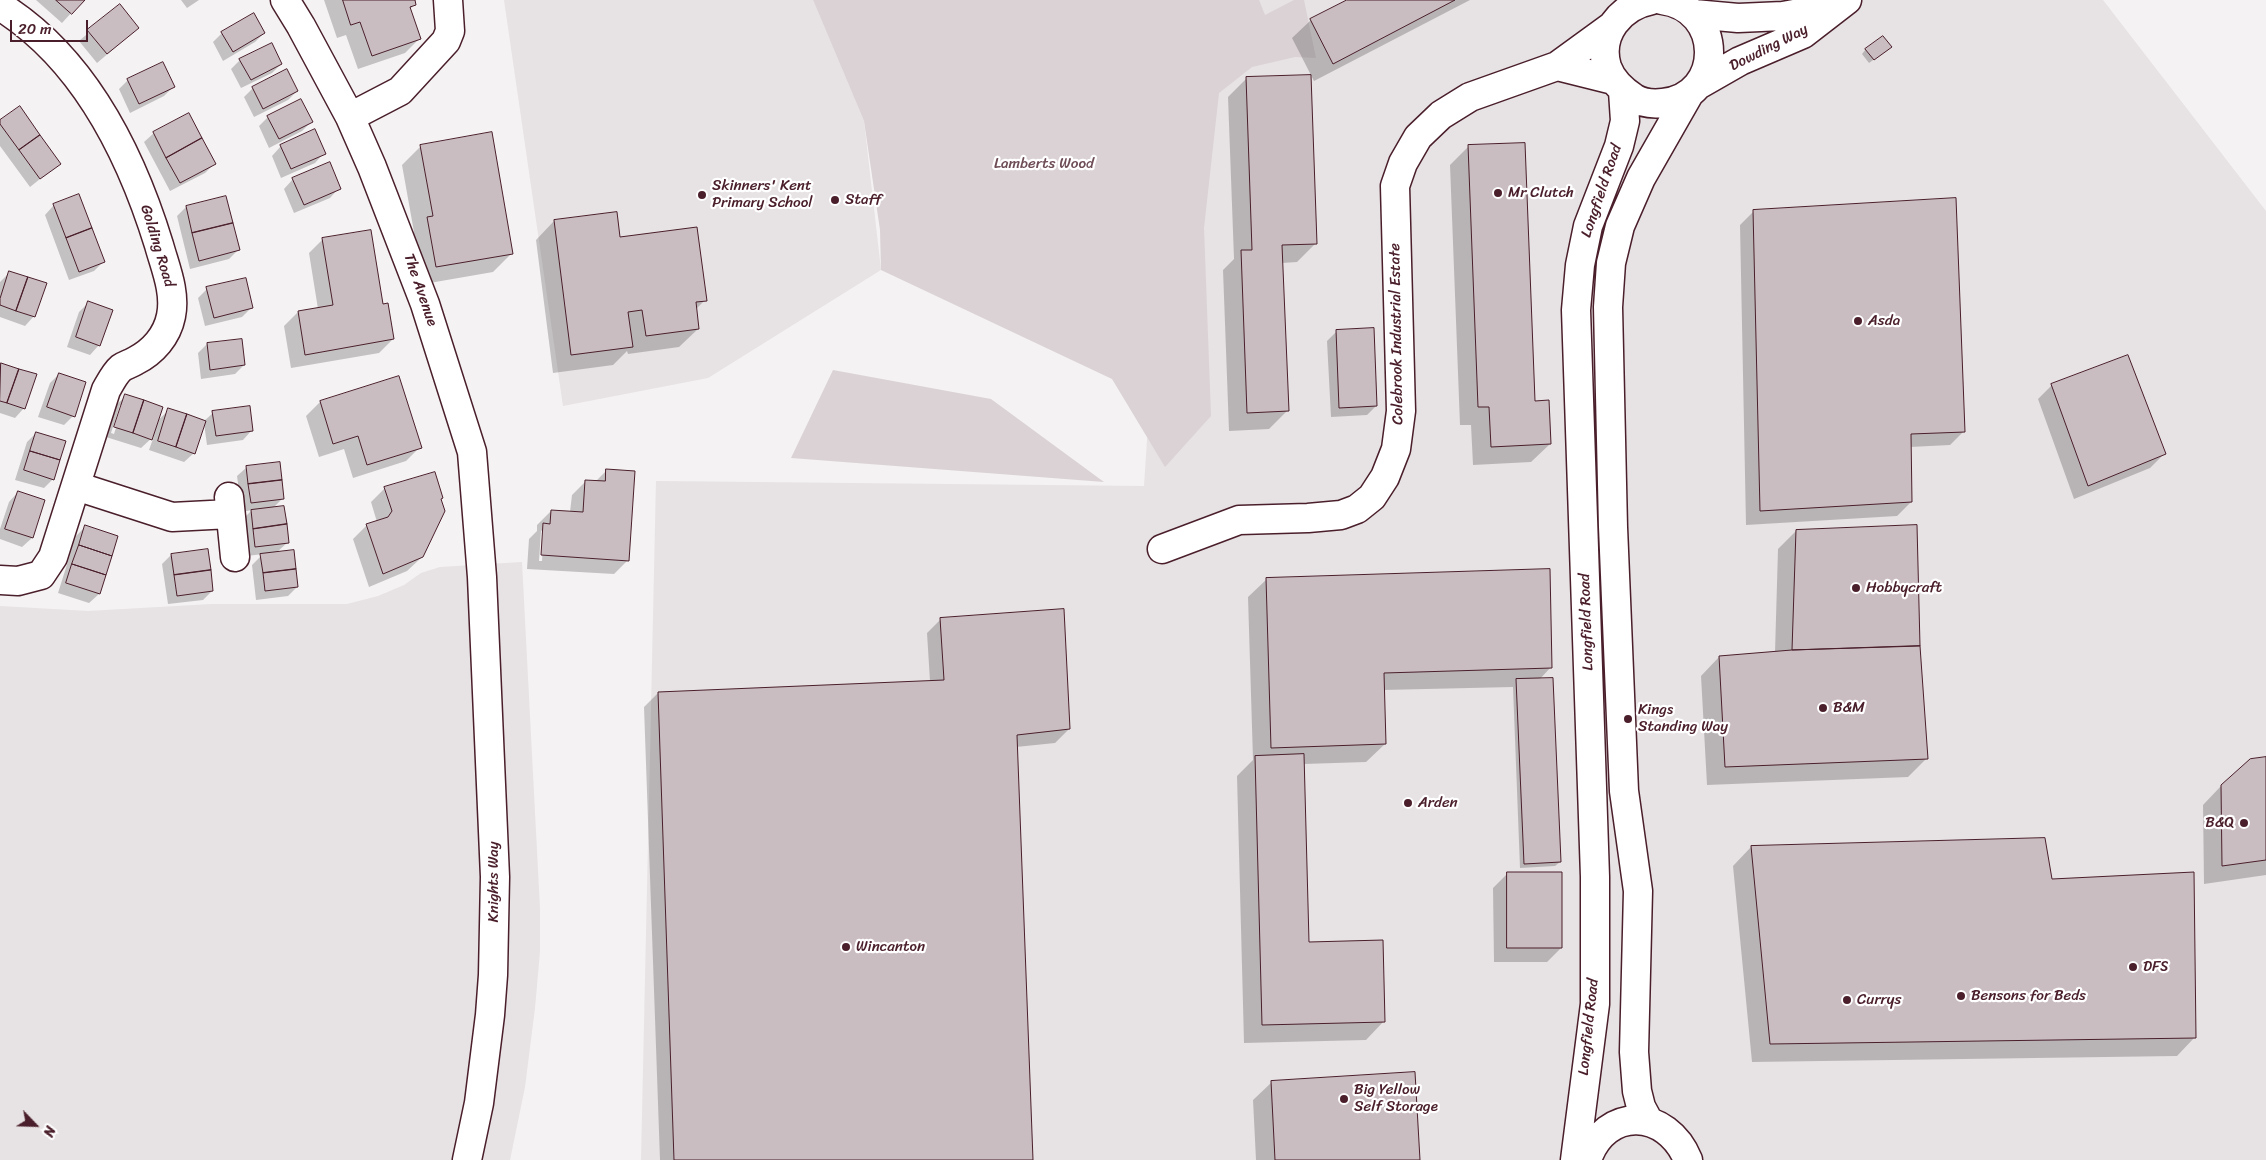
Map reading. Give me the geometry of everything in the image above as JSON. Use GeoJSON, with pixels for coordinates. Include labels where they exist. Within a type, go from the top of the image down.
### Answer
{"type":"FeatureCollection","features":[{"type":"Feature","properties":{"kind":"street","name":"The Avenue"},"geometry":{"type":"LineString","coordinates":[[284,0],[301,26],[350,117],[404,246],[425,304],[471,448],[483,602]]}},
{"type":"Feature","properties":{"kind":"street"},"geometry":{"type":"LineString","coordinates":[[350,117],[400,91],[446,41],[450,32],[448,0]]}},
{"type":"Feature","properties":{"kind":"street"},"geometry":{"type":"LineString","coordinates":[[1557,66],[1618,85],[1638,100],[1655,104],[1673,102],[1693,89],[1706,72],[1709,49],[1704,27],[1671,3],[1639,3],[1621,13],[1606,39],[1605,53],[1607,67],[1618,85]]}},
{"type":"Feature","properties":{"kind":"street","name":"Dowding Way"},"geometry":{"type":"LineString","coordinates":[[1671,3],[1738,18],[1783,16],[1842,3]]}},
{"type":"Feature","properties":{"kind":"street","name":"Dowding Way"},"geometry":{"type":"LineString","coordinates":[[1693,89],[1740,61],[1803,34],[1842,3]]}},
{"type":"Feature","properties":{"kind":"street","name":"Golding Road"},"geometry":{"type":"LineString","coordinates":[[0,6],[19,18],[43,38],[86,88],[116,138],[148,211],[172,296],[171,315],[165,335],[149,352],[120,369],[106,390],[53,557],[41,575],[18,581],[0,580]]}},
{"type":"Feature","properties":{"kind":"street","name":"Colebrook Industrial Estate"},"geometry":{"type":"LineString","coordinates":[[1162,549],[1239,520],[1341,515],[1357,509],[1372,497],[1385,477],[1396,449],[1401,411],[1395,186],[1404,163],[1418,137],[1441,115],[1470,97],[1557,66],[1621,13]]}},
{"type":"Feature","properties":{"kind":"street","name":"Longfield Road"},"geometry":{"type":"LineString","coordinates":[[1575,1160],[1595,1004],[1595,886],[1576,310],[1580,265],[1588,226],[1619,146],[1624,121],[1618,85]]}},
{"type":"Feature","properties":{"kind":"street","name":"Longfield Road"},"geometry":{"type":"LineString","coordinates":[[1648,1120],[1640,1107],[1634,1052],[1638,891],[1624,791],[1613,527],[1608,307],[1611,263],[1620,226],[1641,178],[1693,89]]}},
{"type":"Feature","properties":{"kind":"street"},"geometry":{"type":"LineString","coordinates":[[76,486],[172,517],[229,506],[235,557]]}},
{"type":"Feature","properties":{"kind":"street","name":"Knights Way"},"geometry":{"type":"LineString","coordinates":[[467,1160],[479,1103],[494,975],[494,832],[483,602]]}},
{"type":"Feature","properties":{"kind":"street"},"geometry":{"type":"LineString","coordinates":[[1587,1160],[1599,1136],[1620,1123],[1648,1120],[1659,1125],[1674,1136],[1683,1148],[1688,1160]]}},
{"type":"Feature","properties":{"kind":"shaded area","name":"Skinners' Kent Primary School"},"geometry":{"type":"Polygon","coordinates":[[[504,0],[813,0],[864,121],[881,270],[708,378],[563,406],[504,0]]]}},
{"type":"Feature","properties":{"kind":"shaded area"},"geometry":{"type":"Polygon","coordinates":[[[1176,0],[2103,0],[2266,211],[2266,1160],[641,1160],[656,481],[1144,486],[1176,0]]]}},
{"type":"Feature","properties":{"kind":"shaded area"},"geometry":{"type":"Polygon","coordinates":[[[522,562],[540,909],[540,951],[525,1087],[510,1160],[0,1160],[0,606],[88,611],[212,604],[347,604],[378,596],[404,585],[421,573],[440,567],[522,562]]]}},
{"type":"Feature","properties":{"kind":"green space","name":"Lamberts Wood"},"geometry":{"type":"Polygon","coordinates":[[[813,0],[1259,0],[1265,15],[1294,0],[1304,0],[1316,58],[1295,57],[1252,67],[1219,93],[1204,228],[1211,416],[1165,467],[1112,379],[881,270],[880,230],[864,121],[813,0]]]}},
{"type":"Feature","properties":{"kind":"green space"},"geometry":{"type":"Polygon","coordinates":[[[833,370],[991,399],[1104,482],[791,458],[833,370]]]}},
{"type":"Feature","properties":{"kind":"building"},"geometry":{"type":"Polygon","coordinates":[[[56,0],[85,0],[72,14],[56,0]]]}},
{"type":"Feature","properties":{"kind":"building"},"geometry":{"type":"Polygon","coordinates":[[[343,0],[415,0],[416,5],[410,7],[421,39],[372,56],[360,22],[351,25],[343,0]]]}},
{"type":"Feature","properties":{"kind":"building"},"geometry":{"type":"Polygon","coordinates":[[[1347,0],[1455,0],[1333,64],[1310,19],[1347,0]]]}},
{"type":"Feature","properties":{"kind":"building"},"geometry":{"type":"Polygon","coordinates":[[[120,4],[139,28],[107,54],[87,30],[120,4]]]}},
{"type":"Feature","properties":{"kind":"building"},"geometry":{"type":"Polygon","coordinates":[[[254,13],[265,33],[233,52],[221,32],[254,13]]]}},
{"type":"Feature","properties":{"kind":"building"},"geometry":{"type":"Polygon","coordinates":[[[1883,36],[1892,47],[1874,60],[1865,49],[1883,36]]]}},
{"type":"Feature","properties":{"kind":"building"},"geometry":{"type":"Polygon","coordinates":[[[272,43],[282,64],[251,80],[239,59],[272,43]]]}},
{"type":"Feature","properties":{"kind":"building"},"geometry":{"type":"Polygon","coordinates":[[[163,62],[175,87],[139,104],[127,79],[163,62]]]}},
{"type":"Feature","properties":{"kind":"building"},"geometry":{"type":"Polygon","coordinates":[[[287,69],[298,91],[263,109],[252,87],[287,69]]]}},
{"type":"Feature","properties":{"kind":"building"},"geometry":{"type":"Polygon","coordinates":[[[1311,75],[1317,244],[1282,245],[1289,411],[1247,413],[1241,250],[1252,250],[1246,77],[1311,75]]]}},
{"type":"Feature","properties":{"kind":"building"},"geometry":{"type":"Polygon","coordinates":[[[301,99],[313,122],[279,139],[267,116],[301,99]]]}},
{"type":"Feature","properties":{"kind":"building"},"geometry":{"type":"Polygon","coordinates":[[[20,106],[40,135],[19,150],[0,124],[0,120],[20,106]]]}},
{"type":"Feature","properties":{"kind":"building"},"geometry":{"type":"Polygon","coordinates":[[[189,113],[202,138],[166,158],[153,132],[189,113]]]}},
{"type":"Feature","properties":{"kind":"building"},"geometry":{"type":"Polygon","coordinates":[[[315,129],[326,154],[291,169],[280,145],[315,129]]]}},
{"type":"Feature","properties":{"kind":"building"},"geometry":{"type":"Polygon","coordinates":[[[492,132],[513,254],[436,267],[427,217],[433,216],[420,145],[492,132]]]}},
{"type":"Feature","properties":{"kind":"building"},"geometry":{"type":"Polygon","coordinates":[[[40,135],[61,164],[40,179],[19,150],[40,135]]]}},
{"type":"Feature","properties":{"kind":"building"},"geometry":{"type":"Polygon","coordinates":[[[202,138],[216,164],[180,183],[166,158],[202,138]]]}},
{"type":"Feature","properties":{"kind":"building"},"geometry":{"type":"Polygon","coordinates":[[[1525,143],[1535,401],[1549,400],[1551,444],[1491,447],[1489,407],[1478,407],[1468,145],[1525,143]]]}},
{"type":"Feature","properties":{"kind":"building"},"geometry":{"type":"Polygon","coordinates":[[[330,162],[341,189],[304,205],[292,178],[330,162]]]}},
{"type":"Feature","properties":{"kind":"building"},"geometry":{"type":"Polygon","coordinates":[[[79,194],[92,228],[66,238],[53,204],[79,194]]]}},
{"type":"Feature","properties":{"kind":"building"},"geometry":{"type":"Polygon","coordinates":[[[226,196],[233,223],[192,233],[186,206],[226,196]]]}},
{"type":"Feature","properties":{"kind":"building","name":"Asda"},"geometry":{"type":"Polygon","coordinates":[[[1956,198],[1965,432],[1911,434],[1912,502],[1760,511],[1753,210],[1956,198]]]}},
{"type":"Feature","properties":{"kind":"building"},"geometry":{"type":"Polygon","coordinates":[[[617,212],[620,237],[697,227],[707,301],[696,302],[699,329],[646,336],[642,310],[628,312],[633,347],[571,355],[554,220],[617,212]]]}},
{"type":"Feature","properties":{"kind":"building"},"geometry":{"type":"Polygon","coordinates":[[[233,223],[240,250],[199,261],[192,233],[233,223]]]}},
{"type":"Feature","properties":{"kind":"building"},"geometry":{"type":"Polygon","coordinates":[[[92,228],[105,262],[79,272],[66,238],[92,228]]]}},
{"type":"Feature","properties":{"kind":"building"},"geometry":{"type":"Polygon","coordinates":[[[371,230],[383,304],[388,303],[394,339],[305,355],[298,311],[333,305],[322,238],[371,230]]]}},
{"type":"Feature","properties":{"kind":"building"},"geometry":{"type":"Polygon","coordinates":[[[9,271],[28,277],[16,311],[0,305],[0,299],[9,271]]]}},
{"type":"Feature","properties":{"kind":"building"},"geometry":{"type":"Polygon","coordinates":[[[28,277],[47,283],[35,317],[16,311],[28,277]]]}},
{"type":"Feature","properties":{"kind":"building"},"geometry":{"type":"Polygon","coordinates":[[[246,278],[253,308],[214,318],[206,287],[246,278]]]}},
{"type":"Feature","properties":{"kind":"building"},"geometry":{"type":"Polygon","coordinates":[[[88,301],[113,310],[100,346],[76,337],[88,301]]]}},
{"type":"Feature","properties":{"kind":"building"},"geometry":{"type":"Polygon","coordinates":[[[1374,328],[1377,406],[1339,408],[1336,330],[1374,328]]]}},
{"type":"Feature","properties":{"kind":"building"},"geometry":{"type":"Polygon","coordinates":[[[242,339],[245,365],[210,370],[207,343],[242,339]]]}},
{"type":"Feature","properties":{"kind":"building"},"geometry":{"type":"Polygon","coordinates":[[[2128,355],[2166,454],[2088,486],[2051,384],[2128,355]]]}},
{"type":"Feature","properties":{"kind":"building"},"geometry":{"type":"Polygon","coordinates":[[[1,363],[19,369],[7,403],[0,401],[1,363]]]}},
{"type":"Feature","properties":{"kind":"building"},"geometry":{"type":"Polygon","coordinates":[[[19,369],[37,374],[25,409],[7,403],[19,369]]]}},
{"type":"Feature","properties":{"kind":"building"},"geometry":{"type":"Polygon","coordinates":[[[59,373],[86,382],[75,417],[47,407],[59,373]]]}},
{"type":"Feature","properties":{"kind":"building"},"geometry":{"type":"Polygon","coordinates":[[[399,376],[422,448],[367,465],[358,436],[333,444],[320,401],[399,376]]]}},
{"type":"Feature","properties":{"kind":"building"},"geometry":{"type":"Polygon","coordinates":[[[125,394],[144,400],[133,433],[114,427],[125,394]]]}},
{"type":"Feature","properties":{"kind":"building"},"geometry":{"type":"Polygon","coordinates":[[[144,400],[163,407],[152,440],[133,433],[144,400]]]}},
{"type":"Feature","properties":{"kind":"building"},"geometry":{"type":"Polygon","coordinates":[[[250,406],[253,431],[216,436],[212,411],[250,406]]]}},
{"type":"Feature","properties":{"kind":"building"},"geometry":{"type":"Polygon","coordinates":[[[168,408],[187,414],[176,447],[158,441],[168,408]]]}},
{"type":"Feature","properties":{"kind":"building"},"geometry":{"type":"Polygon","coordinates":[[[187,414],[206,421],[195,454],[176,447],[187,414]]]}},
{"type":"Feature","properties":{"kind":"building"},"geometry":{"type":"Polygon","coordinates":[[[36,432],[66,441],[60,460],[30,451],[36,432]]]}},
{"type":"Feature","properties":{"kind":"building"},"geometry":{"type":"Polygon","coordinates":[[[30,451],[60,460],[54,480],[24,470],[30,451]]]}},
{"type":"Feature","properties":{"kind":"building"},"geometry":{"type":"Polygon","coordinates":[[[280,462],[282,480],[248,484],[246,466],[280,462]]]}},
{"type":"Feature","properties":{"kind":"building"},"geometry":{"type":"Polygon","coordinates":[[[606,469],[635,471],[629,561],[541,555],[543,523],[550,524],[551,510],[583,512],[585,480],[605,481],[606,469]]]}},
{"type":"Feature","properties":{"kind":"building"},"geometry":{"type":"Polygon","coordinates":[[[435,472],[445,511],[423,557],[383,574],[366,524],[388,517],[392,511],[384,487],[435,472]]]}},
{"type":"Feature","properties":{"kind":"building"},"geometry":{"type":"Polygon","coordinates":[[[282,480],[284,499],[251,503],[248,484],[282,480]]]}},
{"type":"Feature","properties":{"kind":"building"},"geometry":{"type":"Polygon","coordinates":[[[18,491],[45,500],[33,538],[5,529],[18,491]]]}},
{"type":"Feature","properties":{"kind":"building"},"geometry":{"type":"Polygon","coordinates":[[[284,506],[287,524],[253,529],[251,510],[284,506]]]}},
{"type":"Feature","properties":{"kind":"building"},"geometry":{"type":"Polygon","coordinates":[[[287,524],[289,543],[255,547],[253,529],[287,524]]]}},
{"type":"Feature","properties":{"kind":"building"},"geometry":{"type":"Polygon","coordinates":[[[85,525],[118,536],[112,556],[79,545],[85,525]]]}},
{"type":"Feature","properties":{"kind":"building","name":"Hobbycraft"},"geometry":{"type":"Polygon","coordinates":[[[1917,525],[1920,646],[1792,650],[1796,530],[1917,525]]]}},
{"type":"Feature","properties":{"kind":"building"},"geometry":{"type":"Polygon","coordinates":[[[79,545],[112,556],[106,575],[72,564],[79,545]]]}},
{"type":"Feature","properties":{"kind":"building"},"geometry":{"type":"Polygon","coordinates":[[[208,549],[211,570],[174,575],[171,554],[208,549]]]}},
{"type":"Feature","properties":{"kind":"building"},"geometry":{"type":"Polygon","coordinates":[[[294,550],[296,569],[263,573],[260,554],[294,550]]]}},
{"type":"Feature","properties":{"kind":"building"},"geometry":{"type":"Polygon","coordinates":[[[72,564],[106,575],[100,594],[66,583],[72,564]]]}},
{"type":"Feature","properties":{"kind":"building"},"geometry":{"type":"Polygon","coordinates":[[[296,569],[298,587],[265,591],[263,573],[296,569]]]}},
{"type":"Feature","properties":{"kind":"building"},"geometry":{"type":"Polygon","coordinates":[[[1550,569],[1552,668],[1384,673],[1386,744],[1271,748],[1266,578],[1550,569]]]}},
{"type":"Feature","properties":{"kind":"building"},"geometry":{"type":"Polygon","coordinates":[[[211,570],[213,591],[177,596],[174,575],[211,570]]]}},
{"type":"Feature","properties":{"kind":"building","name":"Wincanton"},"geometry":{"type":"Polygon","coordinates":[[[1064,609],[1070,729],[1017,735],[1033,1160],[674,1160],[658,692],[944,680],[940,618],[1064,609]]]}},
{"type":"Feature","properties":{"kind":"building","name":"B&M"},"geometry":{"type":"Polygon","coordinates":[[[1920,646],[1928,759],[1725,767],[1719,656],[1792,650],[1920,646]]]}},
{"type":"Feature","properties":{"kind":"building"},"geometry":{"type":"Polygon","coordinates":[[[1553,678],[1561,862],[1524,864],[1516,679],[1553,678]]]}},
{"type":"Feature","properties":{"kind":"building"},"geometry":{"type":"Polygon","coordinates":[[[1304,754],[1309,942],[1383,940],[1385,1022],[1262,1025],[1255,756],[1304,754]]]}},
{"type":"Feature","properties":{"kind":"building","name":"B&Q"},"geometry":{"type":"Polygon","coordinates":[[[2266,757],[2266,860],[2222,866],[2221,785],[2250,759],[2266,757]]]}},
{"type":"Feature","properties":{"kind":"building"},"geometry":{"type":"Polygon","coordinates":[[[2045,838],[2052,879],[2194,872],[2196,1038],[1770,1044],[1751,846],[2045,838]]]}},
{"type":"Feature","properties":{"kind":"building"},"geometry":{"type":"Polygon","coordinates":[[[1507,872],[1562,872],[1562,948],[1507,948],[1507,872]]]}},
{"type":"Feature","properties":{"kind":"building","name":"Big Yellow Self Storage"},"geometry":{"type":"Polygon","coordinates":[[[1415,1072],[1420,1160],[1275,1160],[1271,1081],[1415,1072]]]}},
{"type":"Feature","properties":{"kind":"place","name":"Mr Clutch"},"geometry":{"type":"Point","coordinates":[1498,193]}},
{"type":"Feature","properties":{"kind":"place","name":"Skinners' Kent Primary School"},"geometry":{"type":"Point","coordinates":[702,195]}},
{"type":"Feature","properties":{"kind":"place","name":"Staff"},"geometry":{"type":"Point","coordinates":[835,200]}},
{"type":"Feature","properties":{"kind":"place","name":"Asda"},"geometry":{"type":"Point","coordinates":[1858,321]}},
{"type":"Feature","properties":{"kind":"place","name":"Hobbycraft"},"geometry":{"type":"Point","coordinates":[1856,588]}},
{"type":"Feature","properties":{"kind":"place","name":"B&M"},"geometry":{"type":"Point","coordinates":[1823,708]}},
{"type":"Feature","properties":{"kind":"place","name":"Kings Standing Way"},"geometry":{"type":"Point","coordinates":[1628,719]}},
{"type":"Feature","properties":{"kind":"place","name":"Arden"},"geometry":{"type":"Point","coordinates":[1408,803]}},
{"type":"Feature","properties":{"kind":"place","name":"B&Q"},"geometry":{"type":"Point","coordinates":[2244,823]}},
{"type":"Feature","properties":{"kind":"place","name":"Wincanton"},"geometry":{"type":"Point","coordinates":[846,947]}},
{"type":"Feature","properties":{"kind":"place","name":"DFS"},"geometry":{"type":"Point","coordinates":[2133,967]}},
{"type":"Feature","properties":{"kind":"place","name":"Bensons for Beds"},"geometry":{"type":"Point","coordinates":[1961,996]}},
{"type":"Feature","properties":{"kind":"place","name":"Currys"},"geometry":{"type":"Point","coordinates":[1847,1000]}},
{"type":"Feature","properties":{"kind":"place","name":"Big Yellow Self Storage"},"geometry":{"type":"Point","coordinates":[1344,1099]}}]}
